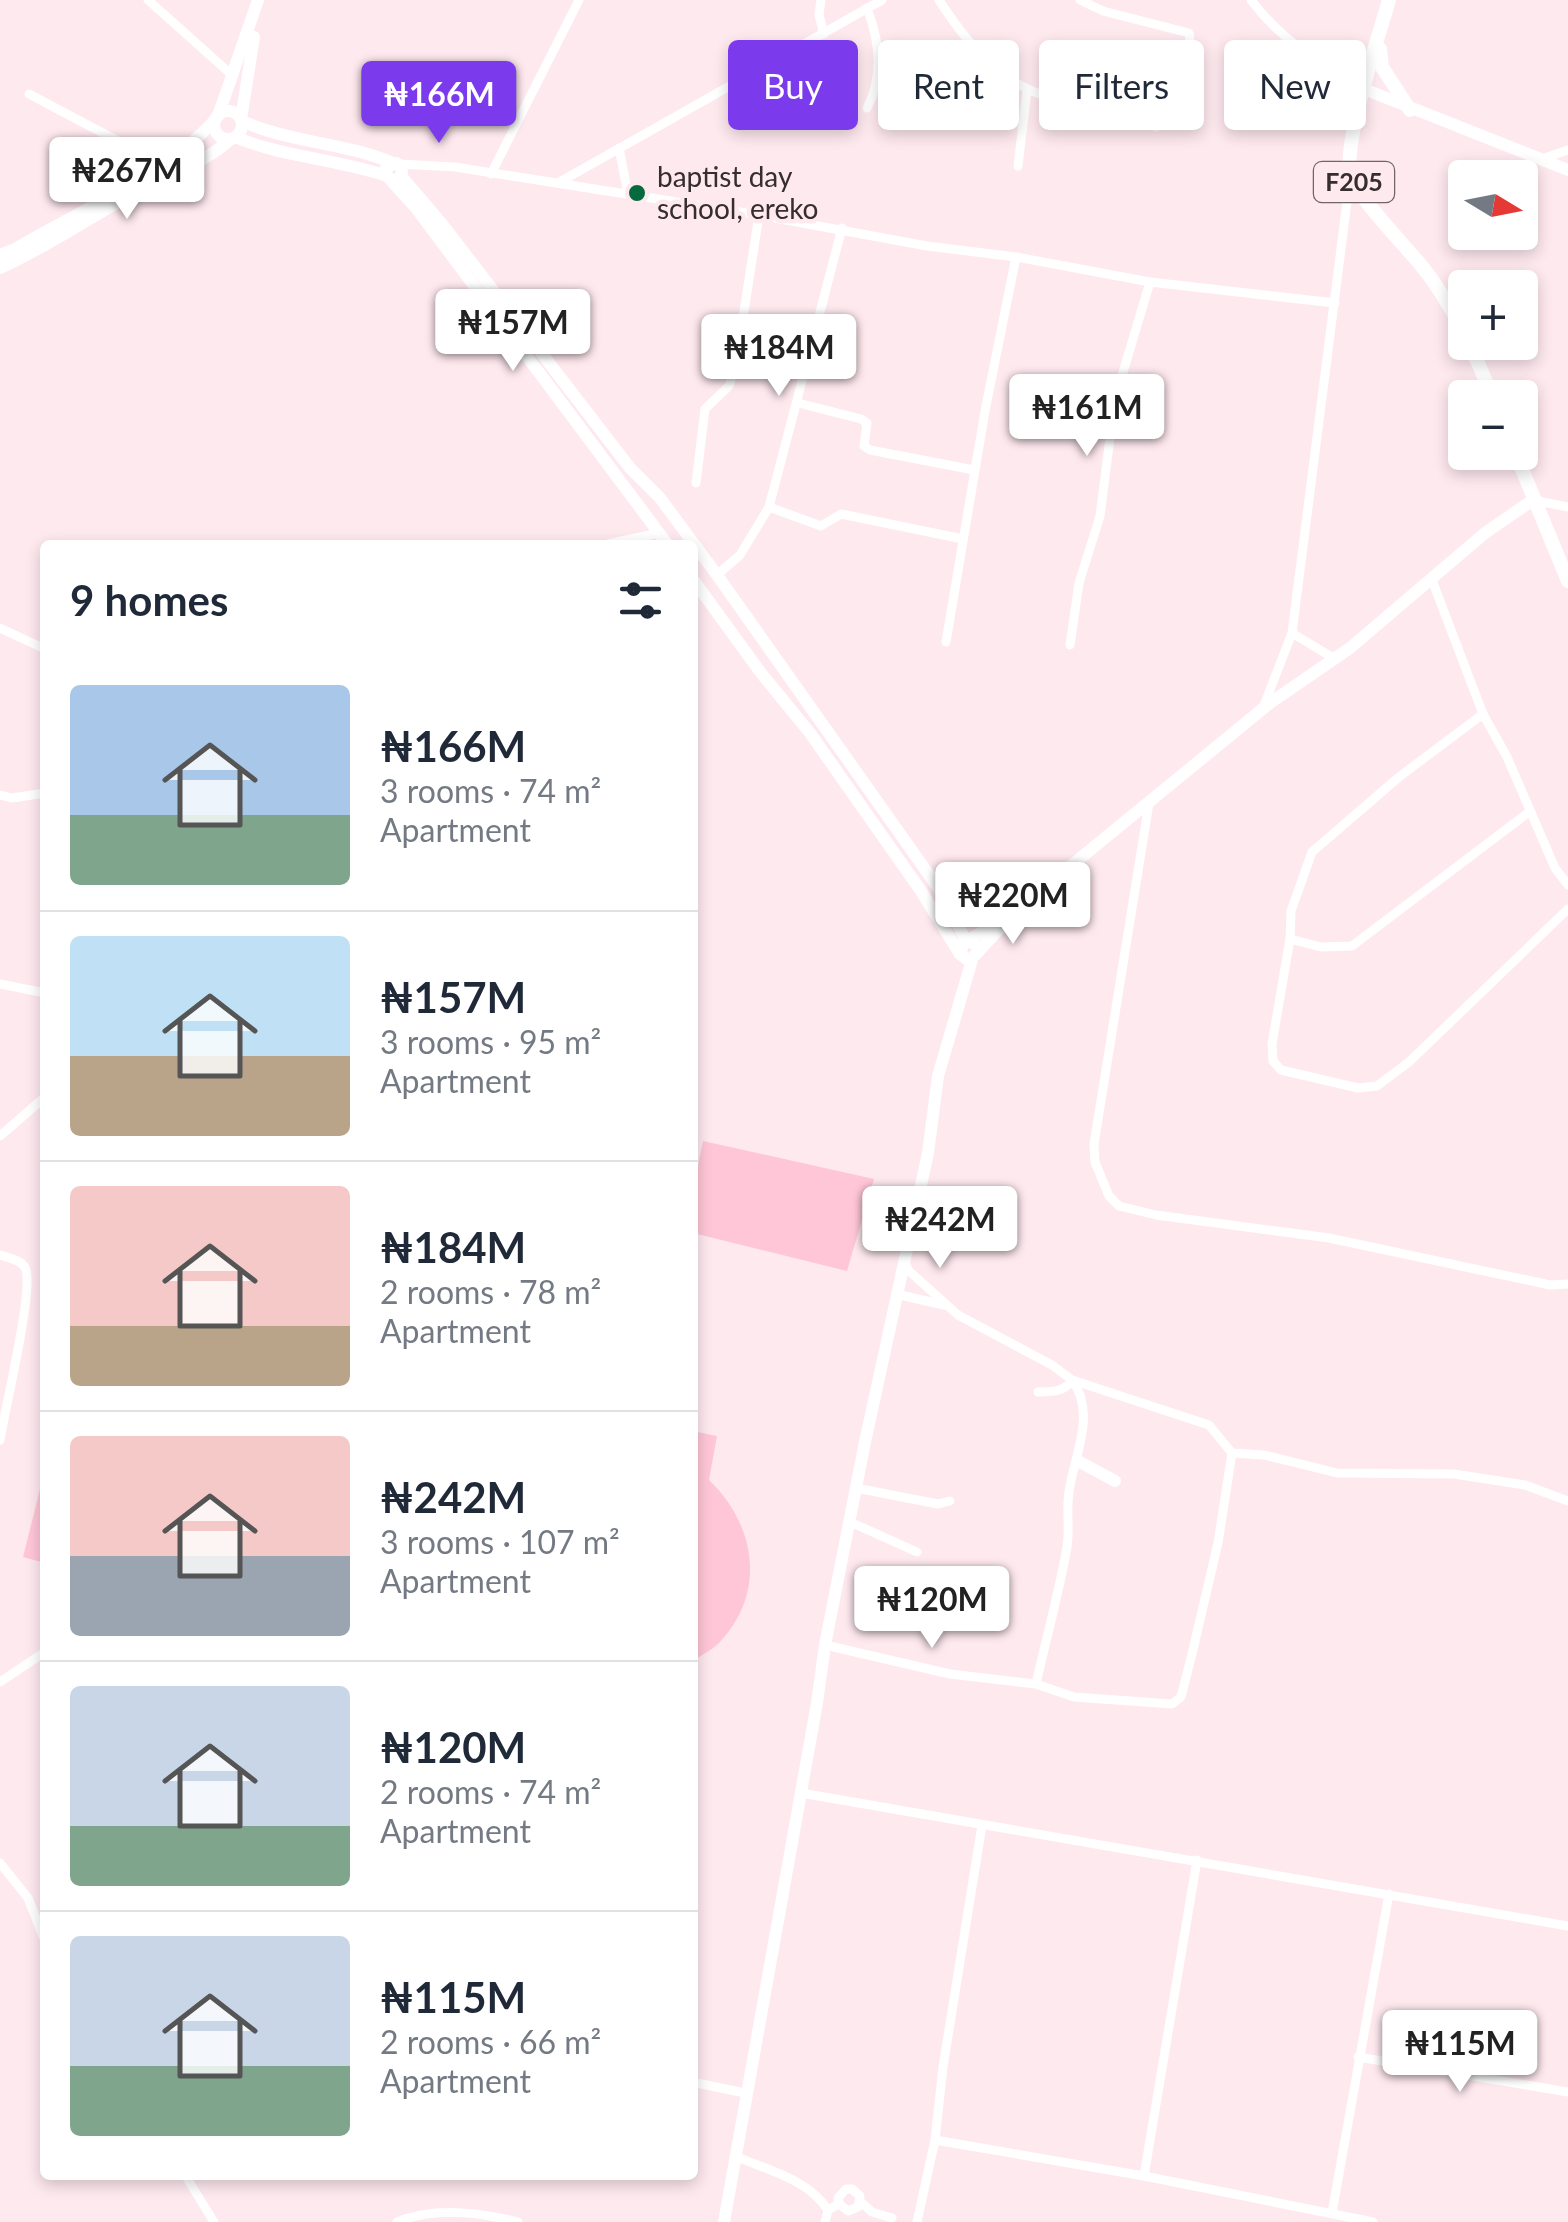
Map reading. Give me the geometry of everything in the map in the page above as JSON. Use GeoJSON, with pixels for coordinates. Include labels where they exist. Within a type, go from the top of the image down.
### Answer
{"type":"FeatureCollection","features":[{"type":"Feature","properties":{"kind":"main road","name":"F205"},"geometry":{"type":"LineString","coordinates":[[1366,81],[1389,0]]}},
{"type":"Feature","properties":{"kind":"main road"},"geometry":{"type":"LineString","coordinates":[[1378,39],[1382,66],[1410,110]]}},
{"type":"Feature","properties":{"kind":"main road","name":"F205"},"geometry":{"type":"LineString","coordinates":[[1355,130],[1350,175],[1363,197],[1427,272],[1448,306]]}},
{"type":"Feature","properties":{"kind":"main road"},"geometry":{"type":"LineString","coordinates":[[1521,470],[1568,581]]}},
{"type":"Feature","properties":{"kind":"street"},"geometry":{"type":"LineString","coordinates":[[148,0],[233,76]]}},
{"type":"Feature","properties":{"kind":"street"},"geometry":{"type":"LineString","coordinates":[[261,0],[217,118],[216,132],[222,138],[394,172],[455,167],[842,228],[927,246],[1016,256],[1150,282],[1335,304]]}},
{"type":"Feature","properties":{"kind":"street"},"geometry":{"type":"LineString","coordinates":[[0,268],[33,254],[134,194],[208,157],[241,130],[261,0]]}},
{"type":"Feature","properties":{"kind":"street"},"geometry":{"type":"LineString","coordinates":[[491,174],[579,0]]}},
{"type":"Feature","properties":{"kind":"street"},"geometry":{"type":"LineString","coordinates":[[821,0],[819,15],[824,34]]}},
{"type":"Feature","properties":{"kind":"street"},"geometry":{"type":"LineString","coordinates":[[558,183],[882,0]]}},
{"type":"Feature","properties":{"kind":"street"},"geometry":{"type":"LineString","coordinates":[[939,0],[962,36],[999,74],[1039,94]]}},
{"type":"Feature","properties":{"kind":"street"},"geometry":{"type":"LineString","coordinates":[[1080,0],[1103,11],[1188,33],[1190,40]]}},
{"type":"Feature","properties":{"kind":"street"},"geometry":{"type":"LineString","coordinates":[[1252,0],[1273,29],[1287,40]]}},
{"type":"Feature","properties":{"kind":"street"},"geometry":{"type":"LineString","coordinates":[[867,8],[879,39],[874,95],[867,108]]}},
{"type":"Feature","properties":{"kind":"street"},"geometry":{"type":"LineString","coordinates":[[1366,89],[1410,110],[1568,170]]}},
{"type":"Feature","properties":{"kind":"street"},"geometry":{"type":"LineString","coordinates":[[1018,166],[1027,90]]}},
{"type":"Feature","properties":{"kind":"street"},"geometry":{"type":"LineString","coordinates":[[29,94],[137,150],[158,168]]}},
{"type":"Feature","properties":{"kind":"street"},"geometry":{"type":"LineString","coordinates":[[0,255],[158,168],[230,111],[241,120],[288,137],[366,151],[394,172],[442,224],[630,468],[660,498],[691,540]]}},
{"type":"Feature","properties":{"kind":"street"},"geometry":{"type":"LineString","coordinates":[[620,148],[628,194]]}},
{"type":"Feature","properties":{"kind":"street"},"geometry":{"type":"LineString","coordinates":[[1540,159],[1568,150]]}},
{"type":"Feature","properties":{"kind":"street"},"geometry":{"type":"LineString","coordinates":[[394,172],[416,208],[663,539]]}},
{"type":"Feature","properties":{"kind":"street"},"geometry":{"type":"LineString","coordinates":[[1261,714],[1292,632],[1350,175]]}},
{"type":"Feature","properties":{"kind":"street"},"geometry":{"type":"LineString","coordinates":[[696,483],[705,410],[729,386],[736,363],[759,215]]}},
{"type":"Feature","properties":{"kind":"street"},"geometry":{"type":"LineString","coordinates":[[716,575],[740,556],[769,507],[842,228]]}},
{"type":"Feature","properties":{"kind":"street"},"geometry":{"type":"LineString","coordinates":[[946,642],[974,470],[1016,256]]}},
{"type":"Feature","properties":{"kind":"street"},"geometry":{"type":"LineString","coordinates":[[1070,644],[1079,582],[1100,516],[1114,399],[1150,282]]}},
{"type":"Feature","properties":{"kind":"street"},"geometry":{"type":"LineString","coordinates":[[798,403],[861,419],[867,423],[864,446],[870,450],[974,470]]}},
{"type":"Feature","properties":{"kind":"street"},"geometry":{"type":"LineString","coordinates":[[724,2222],[802,1793],[824,1645],[928,1153],[938,1076],[969,950],[986,928],[1012,914],[1270,703],[1335,659],[1486,534],[1533,500],[1568,507]]}},
{"type":"Feature","properties":{"kind":"street"},"geometry":{"type":"LineString","coordinates":[[769,507],[821,526],[841,514],[963,539]]}},
{"type":"Feature","properties":{"kind":"street"},"geometry":{"type":"LineString","coordinates":[[698,550],[939,889],[969,950]]}},
{"type":"Feature","properties":{"kind":"street"},"geometry":{"type":"LineString","coordinates":[[1432,580],[1483,714],[1555,868],[1568,884]]}},
{"type":"Feature","properties":{"kind":"street"},"geometry":{"type":"LineString","coordinates":[[698,590],[845,782],[942,923],[969,950]]}},
{"type":"Feature","properties":{"kind":"street"},"geometry":{"type":"LineString","coordinates":[[0,628],[40,647]]}},
{"type":"Feature","properties":{"kind":"street"},"geometry":{"type":"LineString","coordinates":[[1292,632],[1335,659]]}},
{"type":"Feature","properties":{"kind":"street"},"geometry":{"type":"LineString","coordinates":[[1483,714],[1399,776],[1312,852],[1292,911],[1272,1044],[1273,1062],[1282,1070],[1370,1088],[1390,1078],[1568,909]]}},
{"type":"Feature","properties":{"kind":"street"},"geometry":{"type":"LineString","coordinates":[[0,795],[12,798],[40,794]]}},
{"type":"Feature","properties":{"kind":"street"},"geometry":{"type":"LineString","coordinates":[[1149,802],[1094,1144],[1095,1162],[1109,1196],[1120,1206],[1156,1215],[1330,1238],[1550,1284],[1568,1284]]}},
{"type":"Feature","properties":{"kind":"street"},"geometry":{"type":"LineString","coordinates":[[1290,938],[1321,948],[1352,946],[1530,812]]}},
{"type":"Feature","properties":{"kind":"street"},"geometry":{"type":"LineString","coordinates":[[0,984],[40,992]]}},
{"type":"Feature","properties":{"kind":"street"},"geometry":{"type":"LineString","coordinates":[[0,1136],[40,1101]]}},
{"type":"Feature","properties":{"kind":"street"},"geometry":{"type":"LineString","coordinates":[[0,1256],[22,1263],[26,1269],[25,1299],[0,1440]]}},
{"type":"Feature","properties":{"kind":"street"},"geometry":{"type":"LineString","coordinates":[[904,1262],[958,1315],[1052,1365],[1072,1380],[1209,1425],[1232,1453],[1264,1455],[1338,1473],[1454,1474],[1525,1486],[1568,1500]]}},
{"type":"Feature","properties":{"kind":"street"},"geometry":{"type":"LineString","coordinates":[[896,1294],[946,1305]]}},
{"type":"Feature","properties":{"kind":"street"},"geometry":{"type":"LineString","coordinates":[[1038,1392],[1058,1391],[1072,1380]]}},
{"type":"Feature","properties":{"kind":"street"},"geometry":{"type":"LineString","coordinates":[[1036,1684],[1068,1542],[1069,1488],[1078,1461],[1083,1406],[1072,1380]]}},
{"type":"Feature","properties":{"kind":"street"},"geometry":{"type":"LineString","coordinates":[[824,1645],[950,1674],[1036,1684],[1074,1697],[1172,1704],[1182,1696],[1218,1542],[1232,1453]]}},
{"type":"Feature","properties":{"kind":"street"},"geometry":{"type":"LineString","coordinates":[[1078,1461],[1115,1482]]}},
{"type":"Feature","properties":{"kind":"street"},"geometry":{"type":"LineString","coordinates":[[856,1488],[938,1504],[950,1501]]}},
{"type":"Feature","properties":{"kind":"street"},"geometry":{"type":"LineString","coordinates":[[850,1522],[917,1552]]}},
{"type":"Feature","properties":{"kind":"street"},"geometry":{"type":"LineString","coordinates":[[0,1682],[40,1655]]}},
{"type":"Feature","properties":{"kind":"street"},"geometry":{"type":"LineString","coordinates":[[802,1793],[1568,1926]]}},
{"type":"Feature","properties":{"kind":"street"},"geometry":{"type":"LineString","coordinates":[[917,2222],[935,2140],[982,1825]]}},
{"type":"Feature","properties":{"kind":"street"},"geometry":{"type":"LineString","coordinates":[[1144,2176],[1197,1860]]}},
{"type":"Feature","properties":{"kind":"street"},"geometry":{"type":"LineString","coordinates":[[0,1863],[28,1898],[40,1928]]}},
{"type":"Feature","properties":{"kind":"street"},"geometry":{"type":"LineString","coordinates":[[1332,2213],[1389,1894]]}},
{"type":"Feature","properties":{"kind":"street"},"geometry":{"type":"LineString","coordinates":[[1358,2057],[1568,2092]]}},
{"type":"Feature","properties":{"kind":"street"},"geometry":{"type":"LineString","coordinates":[[698,2083],[746,2093]]}},
{"type":"Feature","properties":{"kind":"street"},"geometry":{"type":"LineString","coordinates":[[935,2140],[1144,2176],[1373,2222]]}},
{"type":"Feature","properties":{"kind":"street"},"geometry":{"type":"LineString","coordinates":[[735,2156],[810,2190],[828,2210]]}},
{"type":"Feature","properties":{"kind":"street"},"geometry":{"type":"LineString","coordinates":[[188,2180],[214,2222]]}},
{"type":"Feature","properties":{"kind":"street"},"geometry":{"type":"LineString","coordinates":[[852,2189],[860,2196],[858,2208],[848,2211],[839,2204],[841,2192],[852,2189]]}},
{"type":"Feature","properties":{"kind":"street"},"geometry":{"type":"LineString","coordinates":[[861,2202],[872,2212],[892,2218]]}},
{"type":"Feature","properties":{"kind":"street"},"geometry":{"type":"LineString","coordinates":[[825,2222],[828,2210],[839,2204]]}},
{"type":"Feature","properties":{"kind":"street"},"geometry":{"type":"LineString","coordinates":[[397,2222],[426,2214],[456,2213],[518,2222]]}},
{"type":"Feature","properties":{"kind":"shaded area"},"geometry":{"type":"Polygon","coordinates":[[[703,1141],[874,1179],[847,1271],[698,1234],[698,1166],[703,1141]]]}},
{"type":"Feature","properties":{"kind":"shaded area"},"geometry":{"type":"Polygon","coordinates":[[[698,1432],[717,1436],[709,1480],[737,1517],[750,1560],[744,1603],[719,1643],[698,1658],[698,1432]]]}},
{"type":"Feature","properties":{"kind":"shaded area"},"geometry":{"type":"Polygon","coordinates":[[[40,1489],[40,1562],[23,1557],[40,1489]]]}},
{"type":"Feature","properties":{"kind":"place","name":"baptist day school, ereko"},"geometry":{"type":"Point","coordinates":[637,193]}}]}
